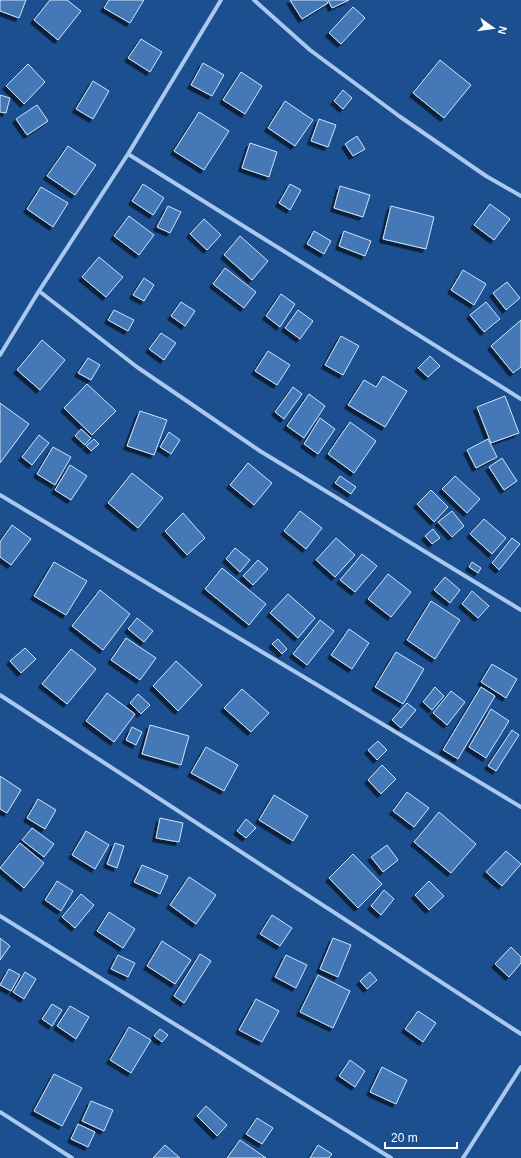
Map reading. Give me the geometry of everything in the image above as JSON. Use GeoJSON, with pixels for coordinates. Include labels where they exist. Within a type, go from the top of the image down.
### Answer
{"type":"FeatureCollection","features":[{"type":"Feature","properties":{"kind":"street"},"geometry":{"type":"LineString","coordinates":[[0,355],[39,291],[128,154],[221,0]]}},
{"type":"Feature","properties":{"kind":"street"},"geometry":{"type":"LineString","coordinates":[[254,0],[310,50],[399,116],[486,176],[521,196]]}},
{"type":"Feature","properties":{"kind":"street"},"geometry":{"type":"LineString","coordinates":[[128,154],[521,399]]}},
{"type":"Feature","properties":{"kind":"street"},"geometry":{"type":"LineString","coordinates":[[39,291],[137,367],[260,451],[521,610]]}},
{"type":"Feature","properties":{"kind":"street"},"geometry":{"type":"LineString","coordinates":[[0,495],[521,807]]}},
{"type":"Feature","properties":{"kind":"street"},"geometry":{"type":"LineString","coordinates":[[0,696],[521,1034]]}},
{"type":"Feature","properties":{"kind":"street"},"geometry":{"type":"LineString","coordinates":[[0,916],[391,1158]]}},
{"type":"Feature","properties":{"kind":"street"},"geometry":{"type":"LineString","coordinates":[[463,1158],[521,1067]]}},
{"type":"Feature","properties":{"kind":"street"},"geometry":{"type":"LineString","coordinates":[[0,1112],[72,1158]]}},
{"type":"Feature","properties":{"kind":"building"},"geometry":{"type":"Polygon","coordinates":[[[0,0],[26,0],[19,18],[0,11],[0,0]]]}},
{"type":"Feature","properties":{"kind":"building"},"geometry":{"type":"Polygon","coordinates":[[[50,0],[67,0],[81,11],[58,40],[34,20],[50,0]]]}},
{"type":"Feature","properties":{"kind":"building"},"geometry":{"type":"Polygon","coordinates":[[[109,0],[144,0],[130,23],[104,8],[109,0]]]}},
{"type":"Feature","properties":{"kind":"building"},"geometry":{"type":"Polygon","coordinates":[[[290,0],[326,0],[328,3],[302,19],[290,0]]]}},
{"type":"Feature","properties":{"kind":"building"},"geometry":{"type":"Polygon","coordinates":[[[328,0],[349,0],[332,8],[328,0]]]}},
{"type":"Feature","properties":{"kind":"building"},"geometry":{"type":"Polygon","coordinates":[[[353,7],[365,18],[341,44],[329,33],[353,7]]]}},
{"type":"Feature","properties":{"kind":"building"},"geometry":{"type":"Polygon","coordinates":[[[141,39],[162,52],[150,72],[128,58],[141,39]]]}},
{"type":"Feature","properties":{"kind":"building"},"geometry":{"type":"Polygon","coordinates":[[[440,60],[471,85],[444,118],[413,93],[440,60]]]}},
{"type":"Feature","properties":{"kind":"building"},"geometry":{"type":"Polygon","coordinates":[[[203,63],[224,75],[212,96],[191,85],[203,63]]]}},
{"type":"Feature","properties":{"kind":"building"},"geometry":{"type":"Polygon","coordinates":[[[28,64],[45,82],[24,104],[6,86],[28,64]]]}},
{"type":"Feature","properties":{"kind":"building"},"geometry":{"type":"Polygon","coordinates":[[[241,72],[262,86],[245,114],[223,100],[241,72]]]}},
{"type":"Feature","properties":{"kind":"building"},"geometry":{"type":"Polygon","coordinates":[[[93,81],[109,91],[93,119],[76,109],[93,81]]]}},
{"type":"Feature","properties":{"kind":"building"},"geometry":{"type":"Polygon","coordinates":[[[343,90],[352,98],[343,109],[334,101],[343,90]]]}},
{"type":"Feature","properties":{"kind":"building"},"geometry":{"type":"Polygon","coordinates":[[[0,95],[10,98],[6,113],[0,112],[0,95]]]}},
{"type":"Feature","properties":{"kind":"building"},"geometry":{"type":"Polygon","coordinates":[[[285,101],[313,120],[295,146],[268,128],[285,101]]]}},
{"type":"Feature","properties":{"kind":"building"},"geometry":{"type":"Polygon","coordinates":[[[37,105],[48,121],[27,135],[16,119],[37,105]]]}},
{"type":"Feature","properties":{"kind":"building"},"geometry":{"type":"Polygon","coordinates":[[[199,112],[229,131],[204,170],[174,151],[199,112]]]}},
{"type":"Feature","properties":{"kind":"building"},"geometry":{"type":"Polygon","coordinates":[[[319,119],[336,125],[328,147],[311,141],[319,119]]]}},
{"type":"Feature","properties":{"kind":"building"},"geometry":{"type":"Polygon","coordinates":[[[357,136],[365,149],[353,156],[345,144],[357,136]]]}},
{"type":"Feature","properties":{"kind":"building"},"geometry":{"type":"Polygon","coordinates":[[[250,143],[277,152],[269,177],[242,168],[250,143]]]}},
{"type":"Feature","properties":{"kind":"building"},"geometry":{"type":"Polygon","coordinates":[[[68,146],[96,165],[75,195],[47,176],[68,146]]]}},
{"type":"Feature","properties":{"kind":"building"},"geometry":{"type":"Polygon","coordinates":[[[143,184],[164,198],[153,215],[132,201],[143,184]]]}},
{"type":"Feature","properties":{"kind":"building"},"geometry":{"type":"Polygon","coordinates":[[[290,184],[301,190],[290,210],[279,203],[290,184]]]}},
{"type":"Feature","properties":{"kind":"building"},"geometry":{"type":"Polygon","coordinates":[[[340,186],[370,195],[363,217],[334,208],[340,186]]]}},
{"type":"Feature","properties":{"kind":"building"},"geometry":{"type":"Polygon","coordinates":[[[41,187],[68,203],[53,227],[27,209],[41,187]]]}},
{"type":"Feature","properties":{"kind":"building"},"geometry":{"type":"Polygon","coordinates":[[[490,204],[510,219],[494,240],[474,225],[490,204]]]}},
{"type":"Feature","properties":{"kind":"building"},"geometry":{"type":"Polygon","coordinates":[[[168,206],[181,212],[170,233],[157,227],[168,206]]]}},
{"type":"Feature","properties":{"kind":"building"},"geometry":{"type":"Polygon","coordinates":[[[391,206],[434,217],[426,249],[383,239],[391,206]]]}},
{"type":"Feature","properties":{"kind":"building"},"geometry":{"type":"Polygon","coordinates":[[[129,216],[154,235],[139,255],[114,236],[129,216]]]}},
{"type":"Feature","properties":{"kind":"building"},"geometry":{"type":"Polygon","coordinates":[[[204,219],[221,235],[207,250],[190,234],[204,219]]]}},
{"type":"Feature","properties":{"kind":"building"},"geometry":{"type":"Polygon","coordinates":[[[314,231],[331,241],[324,254],[307,244],[314,231]]]}},
{"type":"Feature","properties":{"kind":"building"},"geometry":{"type":"Polygon","coordinates":[[[344,231],[371,241],[365,256],[339,246],[344,231]]]}},
{"type":"Feature","properties":{"kind":"building"},"geometry":{"type":"Polygon","coordinates":[[[240,236],[268,261],[252,280],[224,255],[240,236]]]}},
{"type":"Feature","properties":{"kind":"building"},"geometry":{"type":"Polygon","coordinates":[[[99,257],[123,277],[106,297],[82,277],[99,257]]]}},
{"type":"Feature","properties":{"kind":"building"},"geometry":{"type":"Polygon","coordinates":[[[225,268],[256,292],[244,308],[213,284],[225,268]]]}},
{"type":"Feature","properties":{"kind":"building"},"geometry":{"type":"Polygon","coordinates":[[[463,270],[486,284],[474,305],[451,290],[463,270]]]}},
{"type":"Feature","properties":{"kind":"building"},"geometry":{"type":"Polygon","coordinates":[[[144,278],[154,285],[144,301],[133,295],[144,278]]]}},
{"type":"Feature","properties":{"kind":"building"},"geometry":{"type":"Polygon","coordinates":[[[507,282],[520,298],[506,310],[493,293],[507,282]]]}},
{"type":"Feature","properties":{"kind":"building"},"geometry":{"type":"Polygon","coordinates":[[[281,294],[295,304],[280,327],[266,316],[281,294]]]}},
{"type":"Feature","properties":{"kind":"building"},"geometry":{"type":"Polygon","coordinates":[[[181,302],[195,311],[185,326],[171,316],[181,302]]]}},
{"type":"Feature","properties":{"kind":"building"},"geometry":{"type":"Polygon","coordinates":[[[486,302],[500,319],[484,332],[470,315],[486,302]]]}},
{"type":"Feature","properties":{"kind":"building"},"geometry":{"type":"Polygon","coordinates":[[[114,310],[134,320],[128,331],[108,320],[114,310]]]}},
{"type":"Feature","properties":{"kind":"building"},"geometry":{"type":"Polygon","coordinates":[[[298,310],[313,321],[300,339],[285,328],[298,310]]]}},
{"type":"Feature","properties":{"kind":"building"},"geometry":{"type":"Polygon","coordinates":[[[521,320],[521,367],[513,373],[491,346],[521,320]]]}},
{"type":"Feature","properties":{"kind":"building"},"geometry":{"type":"Polygon","coordinates":[[[161,333],[176,343],[164,360],[149,349],[161,333]]]}},
{"type":"Feature","properties":{"kind":"building"},"geometry":{"type":"Polygon","coordinates":[[[341,336],[359,346],[343,375],[325,365],[341,336]]]}},
{"type":"Feature","properties":{"kind":"building"},"geometry":{"type":"Polygon","coordinates":[[[42,340],[65,360],[40,390],[17,370],[42,340]]]}},
{"type":"Feature","properties":{"kind":"building"},"geometry":{"type":"Polygon","coordinates":[[[268,351],[290,365],[277,385],[255,371],[268,351]]]}},
{"type":"Feature","properties":{"kind":"building"},"geometry":{"type":"Polygon","coordinates":[[[430,356],[440,366],[428,377],[418,368],[430,356]]]}},
{"type":"Feature","properties":{"kind":"building"},"geometry":{"type":"Polygon","coordinates":[[[88,358],[100,365],[91,380],[78,373],[88,358]]]}},
{"type":"Feature","properties":{"kind":"building"},"geometry":{"type":"Polygon","coordinates":[[[383,376],[407,391],[385,427],[348,405],[364,380],[376,387],[383,376]]]}},
{"type":"Feature","properties":{"kind":"building"},"geometry":{"type":"Polygon","coordinates":[[[87,384],[116,411],[92,435],[64,408],[87,384]]]}},
{"type":"Feature","properties":{"kind":"building"},"geometry":{"type":"Polygon","coordinates":[[[293,387],[302,394],[284,419],[275,412],[293,387]]]}},
{"type":"Feature","properties":{"kind":"building"},"geometry":{"type":"Polygon","coordinates":[[[309,394],[325,406],[304,438],[287,426],[309,394]]]}},
{"type":"Feature","properties":{"kind":"building"},"geometry":{"type":"Polygon","coordinates":[[[505,396],[519,433],[491,443],[477,407],[505,396]]]}},
{"type":"Feature","properties":{"kind":"building"},"geometry":{"type":"Polygon","coordinates":[[[0,403],[29,424],[0,463],[0,403]]]}},
{"type":"Feature","properties":{"kind":"building"},"geometry":{"type":"Polygon","coordinates":[[[140,411],[167,420],[154,455],[127,446],[140,411]]]}},
{"type":"Feature","properties":{"kind":"building"},"geometry":{"type":"Polygon","coordinates":[[[320,418],[335,429],[318,454],[304,444],[320,418]]]}},
{"type":"Feature","properties":{"kind":"building"},"geometry":{"type":"Polygon","coordinates":[[[350,422],[376,441],[354,473],[328,454],[350,422]]]}},
{"type":"Feature","properties":{"kind":"building"},"geometry":{"type":"Polygon","coordinates":[[[81,429],[91,438],[85,445],[75,436],[81,429]]]}},
{"type":"Feature","properties":{"kind":"building"},"geometry":{"type":"Polygon","coordinates":[[[169,432],[180,440],[171,454],[160,447],[169,432]]]}},
{"type":"Feature","properties":{"kind":"building"},"geometry":{"type":"Polygon","coordinates":[[[39,435],[49,443],[32,465],[22,457],[39,435]]]}},
{"type":"Feature","properties":{"kind":"building"},"geometry":{"type":"Polygon","coordinates":[[[94,439],[99,444],[91,451],[86,446],[94,439]]]}},
{"type":"Feature","properties":{"kind":"building"},"geometry":{"type":"Polygon","coordinates":[[[488,439],[497,457],[476,468],[467,450],[488,439]]]}},
{"type":"Feature","properties":{"kind":"building"},"geometry":{"type":"Polygon","coordinates":[[[53,447],[71,457],[55,485],[37,474],[53,447]]]}},
{"type":"Feature","properties":{"kind":"building"},"geometry":{"type":"Polygon","coordinates":[[[502,458],[517,481],[504,490],[489,467],[502,458]]]}},
{"type":"Feature","properties":{"kind":"building"},"geometry":{"type":"Polygon","coordinates":[[[248,463],[272,483],[254,505],[230,485],[248,463]]]}},
{"type":"Feature","properties":{"kind":"building"},"geometry":{"type":"Polygon","coordinates":[[[70,465],[87,476],[71,500],[55,490],[70,465]]]}},
{"type":"Feature","properties":{"kind":"building"},"geometry":{"type":"Polygon","coordinates":[[[132,473],[163,498],[138,528],[108,503],[132,473]]]}},
{"type":"Feature","properties":{"kind":"building"},"geometry":{"type":"Polygon","coordinates":[[[340,476],[356,487],[351,494],[335,483],[340,476]]]}},
{"type":"Feature","properties":{"kind":"building"},"geometry":{"type":"Polygon","coordinates":[[[455,476],[480,499],[467,513],[442,489],[455,476]]]}},
{"type":"Feature","properties":{"kind":"building"},"geometry":{"type":"Polygon","coordinates":[[[431,490],[448,507],[434,522],[417,504],[431,490]]]}},
{"type":"Feature","properties":{"kind":"building"},"geometry":{"type":"Polygon","coordinates":[[[300,511],[322,528],[306,549],[284,531],[300,511]]]}},
{"type":"Feature","properties":{"kind":"building"},"geometry":{"type":"Polygon","coordinates":[[[452,511],[464,526],[452,537],[438,522],[452,511]]]}},
{"type":"Feature","properties":{"kind":"building"},"geometry":{"type":"Polygon","coordinates":[[[183,513],[205,538],[187,555],[165,531],[183,513]]]}},
{"type":"Feature","properties":{"kind":"building"},"geometry":{"type":"Polygon","coordinates":[[[484,519],[506,538],[492,554],[470,534],[484,519]]]}},
{"type":"Feature","properties":{"kind":"building"},"geometry":{"type":"Polygon","coordinates":[[[12,525],[31,539],[11,565],[0,557],[0,542],[12,525]]]}},
{"type":"Feature","properties":{"kind":"building"},"geometry":{"type":"Polygon","coordinates":[[[433,529],[440,538],[432,544],[425,536],[433,529]]]}},
{"type":"Feature","properties":{"kind":"building"},"geometry":{"type":"Polygon","coordinates":[[[336,538],[355,555],[335,577],[316,560],[336,538]]]}},
{"type":"Feature","properties":{"kind":"building"},"geometry":{"type":"Polygon","coordinates":[[[512,538],[520,544],[499,570],[492,563],[512,538]]]}},
{"type":"Feature","properties":{"kind":"building"},"geometry":{"type":"Polygon","coordinates":[[[235,548],[250,560],[240,572],[226,559],[235,548]]]}},
{"type":"Feature","properties":{"kind":"building"},"geometry":{"type":"Polygon","coordinates":[[[362,554],[377,566],[355,592],[340,580],[362,554]]]}},
{"type":"Feature","properties":{"kind":"building"},"geometry":{"type":"Polygon","coordinates":[[[258,560],[268,569],[253,585],[243,576],[258,560]]]}},
{"type":"Feature","properties":{"kind":"building"},"geometry":{"type":"Polygon","coordinates":[[[54,562],[87,581],[66,615],[34,596],[54,562]]]}},
{"type":"Feature","properties":{"kind":"building"},"geometry":{"type":"Polygon","coordinates":[[[472,562],[481,568],[478,573],[469,567],[472,562]]]}},
{"type":"Feature","properties":{"kind":"building"},"geometry":{"type":"Polygon","coordinates":[[[222,568],[266,604],[249,625],[205,589],[222,568]]]}},
{"type":"Feature","properties":{"kind":"building"},"geometry":{"type":"Polygon","coordinates":[[[388,574],[411,592],[391,617],[368,599],[388,574]]]}},
{"type":"Feature","properties":{"kind":"building"},"geometry":{"type":"Polygon","coordinates":[[[445,577],[460,590],[450,603],[434,590],[445,577]]]}},
{"type":"Feature","properties":{"kind":"building"},"geometry":{"type":"Polygon","coordinates":[[[100,590],[130,614],[103,650],[72,626],[100,590]]]}},
{"type":"Feature","properties":{"kind":"building"},"geometry":{"type":"Polygon","coordinates":[[[472,591],[489,606],[478,618],[462,604],[472,591]]]}},
{"type":"Feature","properties":{"kind":"building"},"geometry":{"type":"Polygon","coordinates":[[[288,594],[315,618],[298,638],[270,613],[288,594]]]}},
{"type":"Feature","properties":{"kind":"building"},"geometry":{"type":"Polygon","coordinates":[[[431,601],[460,620],[435,659],[407,640],[431,601]]]}},
{"type":"Feature","properties":{"kind":"building"},"geometry":{"type":"Polygon","coordinates":[[[137,618],[153,631],[144,642],[128,629],[137,618]]]}},
{"type":"Feature","properties":{"kind":"building"},"geometry":{"type":"Polygon","coordinates":[[[320,620],[334,631],[307,665],[293,654],[320,620]]]}},
{"type":"Feature","properties":{"kind":"building"},"geometry":{"type":"Polygon","coordinates":[[[349,629],[369,643],[352,669],[331,655],[349,629]]]}},
{"type":"Feature","properties":{"kind":"building"},"geometry":{"type":"Polygon","coordinates":[[[126,638],[156,658],[140,680],[111,660],[126,638]]]}},
{"type":"Feature","properties":{"kind":"building"},"geometry":{"type":"Polygon","coordinates":[[[278,639],[287,649],[282,654],[272,644],[278,639]]]}},
{"type":"Feature","properties":{"kind":"building"},"geometry":{"type":"Polygon","coordinates":[[[25,648],[36,659],[21,673],[10,661],[25,648]]]}},
{"type":"Feature","properties":{"kind":"building"},"geometry":{"type":"Polygon","coordinates":[[[71,649],[96,669],[67,704],[42,684],[71,649]]]}},
{"type":"Feature","properties":{"kind":"building"},"geometry":{"type":"Polygon","coordinates":[[[396,652],[424,669],[403,704],[375,687],[396,652]]]}},
{"type":"Feature","properties":{"kind":"building"},"geometry":{"type":"Polygon","coordinates":[[[176,661],[202,685],[178,711],[153,686],[176,661]]]}},
{"type":"Feature","properties":{"kind":"building"},"geometry":{"type":"Polygon","coordinates":[[[492,664],[517,679],[506,698],[481,682],[492,664]]]}},
{"type":"Feature","properties":{"kind":"building"},"geometry":{"type":"Polygon","coordinates":[[[435,687],[444,696],[432,710],[423,702],[435,687]]]}},
{"type":"Feature","properties":{"kind":"building"},"geometry":{"type":"Polygon","coordinates":[[[481,687],[495,696],[458,759],[443,750],[481,687]]]}},
{"type":"Feature","properties":{"kind":"building"},"geometry":{"type":"Polygon","coordinates":[[[242,689],[269,713],[251,732],[224,708],[242,689]]]}},
{"type":"Feature","properties":{"kind":"building"},"geometry":{"type":"Polygon","coordinates":[[[451,691],[465,702],[447,725],[433,713],[451,691]]]}},
{"type":"Feature","properties":{"kind":"building"},"geometry":{"type":"Polygon","coordinates":[[[107,693],[135,714],[114,742],[86,721],[107,693]]]}},
{"type":"Feature","properties":{"kind":"building"},"geometry":{"type":"Polygon","coordinates":[[[138,694],[150,705],[141,714],[130,703],[138,694]]]}},
{"type":"Feature","properties":{"kind":"building"},"geometry":{"type":"Polygon","coordinates":[[[407,703],[416,710],[401,728],[392,720],[407,703]]]}},
{"type":"Feature","properties":{"kind":"building"},"geometry":{"type":"Polygon","coordinates":[[[491,709],[509,721],[486,758],[469,747],[491,709]]]}},
{"type":"Feature","properties":{"kind":"building"},"geometry":{"type":"Polygon","coordinates":[[[150,725],[189,736],[181,765],[142,754],[150,725]]]}},
{"type":"Feature","properties":{"kind":"building"},"geometry":{"type":"Polygon","coordinates":[[[132,727],[142,732],[136,745],[126,740],[132,727]]]}},
{"type":"Feature","properties":{"kind":"building"},"geometry":{"type":"Polygon","coordinates":[[[512,730],[519,735],[496,771],[488,766],[512,730]]]}},
{"type":"Feature","properties":{"kind":"building"},"geometry":{"type":"Polygon","coordinates":[[[378,741],[387,750],[377,760],[368,750],[378,741]]]}},
{"type":"Feature","properties":{"kind":"building"},"geometry":{"type":"Polygon","coordinates":[[[206,747],[238,765],[224,791],[191,773],[206,747]]]}},
{"type":"Feature","properties":{"kind":"building"},"geometry":{"type":"Polygon","coordinates":[[[382,765],[396,779],[381,794],[368,780],[382,765]]]}},
{"type":"Feature","properties":{"kind":"building"},"geometry":{"type":"Polygon","coordinates":[[[0,776],[21,790],[7,813],[0,809],[0,776]]]}},
{"type":"Feature","properties":{"kind":"building"},"geometry":{"type":"Polygon","coordinates":[[[407,792],[429,808],[414,827],[393,811],[407,792]]]}},
{"type":"Feature","properties":{"kind":"building"},"geometry":{"type":"Polygon","coordinates":[[[274,795],[308,816],[293,841],[259,820],[274,795]]]}},
{"type":"Feature","properties":{"kind":"building"},"geometry":{"type":"Polygon","coordinates":[[[38,799],[56,810],[45,829],[27,818],[38,799]]]}},
{"type":"Feature","properties":{"kind":"building"},"geometry":{"type":"Polygon","coordinates":[[[439,812],[476,844],[451,873],[414,842],[439,812]]]}},
{"type":"Feature","properties":{"kind":"building"},"geometry":{"type":"Polygon","coordinates":[[[160,818],[183,823],[179,842],[156,838],[160,818]]]}},
{"type":"Feature","properties":{"kind":"building"},"geometry":{"type":"Polygon","coordinates":[[[246,819],[256,828],[246,838],[237,831],[246,819]]]}},
{"type":"Feature","properties":{"kind":"building"},"geometry":{"type":"Polygon","coordinates":[[[32,828],[54,844],[44,857],[22,840],[32,828]]]}},
{"type":"Feature","properties":{"kind":"building"},"geometry":{"type":"Polygon","coordinates":[[[86,831],[109,845],[95,869],[72,855],[86,831]]]}},
{"type":"Feature","properties":{"kind":"building"},"geometry":{"type":"Polygon","coordinates":[[[20,843],[44,863],[24,888],[0,868],[20,843]]]}},
{"type":"Feature","properties":{"kind":"building"},"geometry":{"type":"Polygon","coordinates":[[[115,843],[124,846],[117,868],[107,864],[115,843]]]}},
{"type":"Feature","properties":{"kind":"building"},"geometry":{"type":"Polygon","coordinates":[[[387,845],[398,860],[383,872],[371,857],[387,845]]]}},
{"type":"Feature","properties":{"kind":"building"},"geometry":{"type":"Polygon","coordinates":[[[506,851],[521,864],[502,886],[486,872],[506,851]]]}},
{"type":"Feature","properties":{"kind":"building"},"geometry":{"type":"Polygon","coordinates":[[[353,854],[382,884],[358,908],[329,878],[353,854]]]}},
{"type":"Feature","properties":{"kind":"building"},"geometry":{"type":"Polygon","coordinates":[[[142,865],[168,876],[160,894],[134,882],[142,865]]]}},
{"type":"Feature","properties":{"kind":"building"},"geometry":{"type":"Polygon","coordinates":[[[189,877],[216,895],[196,924],[170,905],[189,877]]]}},
{"type":"Feature","properties":{"kind":"building"},"geometry":{"type":"Polygon","coordinates":[[[57,881],[73,891],[61,911],[45,900],[57,881]]]}},
{"type":"Feature","properties":{"kind":"building"},"geometry":{"type":"Polygon","coordinates":[[[429,881],[444,896],[429,910],[415,895],[429,881]]]}},
{"type":"Feature","properties":{"kind":"building"},"geometry":{"type":"Polygon","coordinates":[[[384,890],[394,899],[381,915],[371,906],[384,890]]]}},
{"type":"Feature","properties":{"kind":"building"},"geometry":{"type":"Polygon","coordinates":[[[81,894],[94,905],[75,928],[62,917],[81,894]]]}},
{"type":"Feature","properties":{"kind":"building"},"geometry":{"type":"Polygon","coordinates":[[[109,912],[135,929],[123,948],[97,931],[109,912]]]}},
{"type":"Feature","properties":{"kind":"building"},"geometry":{"type":"Polygon","coordinates":[[[272,915],[292,928],[280,946],[260,934],[272,915]]]}},
{"type":"Feature","properties":{"kind":"building"},"geometry":{"type":"Polygon","coordinates":[[[0,938],[10,946],[0,960],[0,938]]]}},
{"type":"Feature","properties":{"kind":"building"},"geometry":{"type":"Polygon","coordinates":[[[333,938],[351,945],[338,977],[320,969],[333,938]]]}},
{"type":"Feature","properties":{"kind":"building"},"geometry":{"type":"Polygon","coordinates":[[[162,941],[191,960],[175,984],[147,966],[162,941]]]}},
{"type":"Feature","properties":{"kind":"building"},"geometry":{"type":"Polygon","coordinates":[[[511,947],[521,957],[521,963],[509,977],[495,964],[511,947]]]}},
{"type":"Feature","properties":{"kind":"building"},"geometry":{"type":"Polygon","coordinates":[[[200,954],[211,961],[184,1003],[174,996],[200,954]]]}},
{"type":"Feature","properties":{"kind":"building"},"geometry":{"type":"Polygon","coordinates":[[[118,955],[135,963],[128,977],[111,969],[118,955]]]}},
{"type":"Feature","properties":{"kind":"building"},"geometry":{"type":"Polygon","coordinates":[[[286,955],[307,965],[296,988],[275,977],[286,955]]]}},
{"type":"Feature","properties":{"kind":"building"},"geometry":{"type":"Polygon","coordinates":[[[9,969],[20,975],[11,991],[0,985],[9,969]]]}},
{"type":"Feature","properties":{"kind":"building"},"geometry":{"type":"Polygon","coordinates":[[[25,972],[36,979],[24,999],[13,992],[25,972]]]}},
{"type":"Feature","properties":{"kind":"building"},"geometry":{"type":"Polygon","coordinates":[[[370,972],[377,980],[367,989],[360,981],[370,972]]]}},
{"type":"Feature","properties":{"kind":"building"},"geometry":{"type":"Polygon","coordinates":[[[318,975],[350,991],[333,1028],[300,1012],[318,975]]]}},
{"type":"Feature","properties":{"kind":"building"},"geometry":{"type":"Polygon","coordinates":[[[256,999],[279,1011],[262,1042],[239,1030],[256,999]]]}},
{"type":"Feature","properties":{"kind":"building"},"geometry":{"type":"Polygon","coordinates":[[[52,1004],[62,1010],[52,1026],[42,1019],[52,1004]]]}},
{"type":"Feature","properties":{"kind":"building"},"geometry":{"type":"Polygon","coordinates":[[[70,1006],[89,1017],[76,1039],[57,1026],[70,1006]]]}},
{"type":"Feature","properties":{"kind":"building"},"geometry":{"type":"Polygon","coordinates":[[[418,1011],[436,1023],[423,1042],[405,1029],[418,1011]]]}},
{"type":"Feature","properties":{"kind":"building"},"geometry":{"type":"Polygon","coordinates":[[[129,1027],[151,1040],[131,1073],[110,1060],[129,1027]]]}},
{"type":"Feature","properties":{"kind":"building"},"geometry":{"type":"Polygon","coordinates":[[[160,1029],[168,1035],[162,1042],[154,1036],[160,1029]]]}},
{"type":"Feature","properties":{"kind":"building"},"geometry":{"type":"Polygon","coordinates":[[[350,1060],[365,1071],[355,1087],[339,1076],[350,1060]]]}},
{"type":"Feature","properties":{"kind":"building"},"geometry":{"type":"Polygon","coordinates":[[[382,1067],[407,1080],[396,1104],[370,1092],[382,1067]]]}},
{"type":"Feature","properties":{"kind":"building"},"geometry":{"type":"Polygon","coordinates":[[[54,1074],[82,1088],[62,1126],[34,1111],[54,1074]]]}},
{"type":"Feature","properties":{"kind":"building"},"geometry":{"type":"Polygon","coordinates":[[[91,1101],[113,1110],[104,1131],[82,1121],[91,1101]]]}},
{"type":"Feature","properties":{"kind":"building"},"geometry":{"type":"Polygon","coordinates":[[[206,1106],[227,1125],[217,1136],[197,1116],[206,1106]]]}},
{"type":"Feature","properties":{"kind":"building"},"geometry":{"type":"Polygon","coordinates":[[[257,1118],[273,1128],[262,1144],[246,1134],[257,1118]]]}},
{"type":"Feature","properties":{"kind":"building"},"geometry":{"type":"Polygon","coordinates":[[[78,1124],[95,1132],[88,1147],[71,1139],[78,1124]]]}},
{"type":"Feature","properties":{"kind":"building"},"geometry":{"type":"Polygon","coordinates":[[[240,1140],[266,1158],[227,1158],[240,1140]]]}},
{"type":"Feature","properties":{"kind":"building"},"geometry":{"type":"Polygon","coordinates":[[[165,1145],[180,1158],[153,1158],[165,1145]]]}},
{"type":"Feature","properties":{"kind":"building"},"geometry":{"type":"Polygon","coordinates":[[[318,1145],[332,1154],[329,1158],[310,1158],[318,1145]]]}}]}
